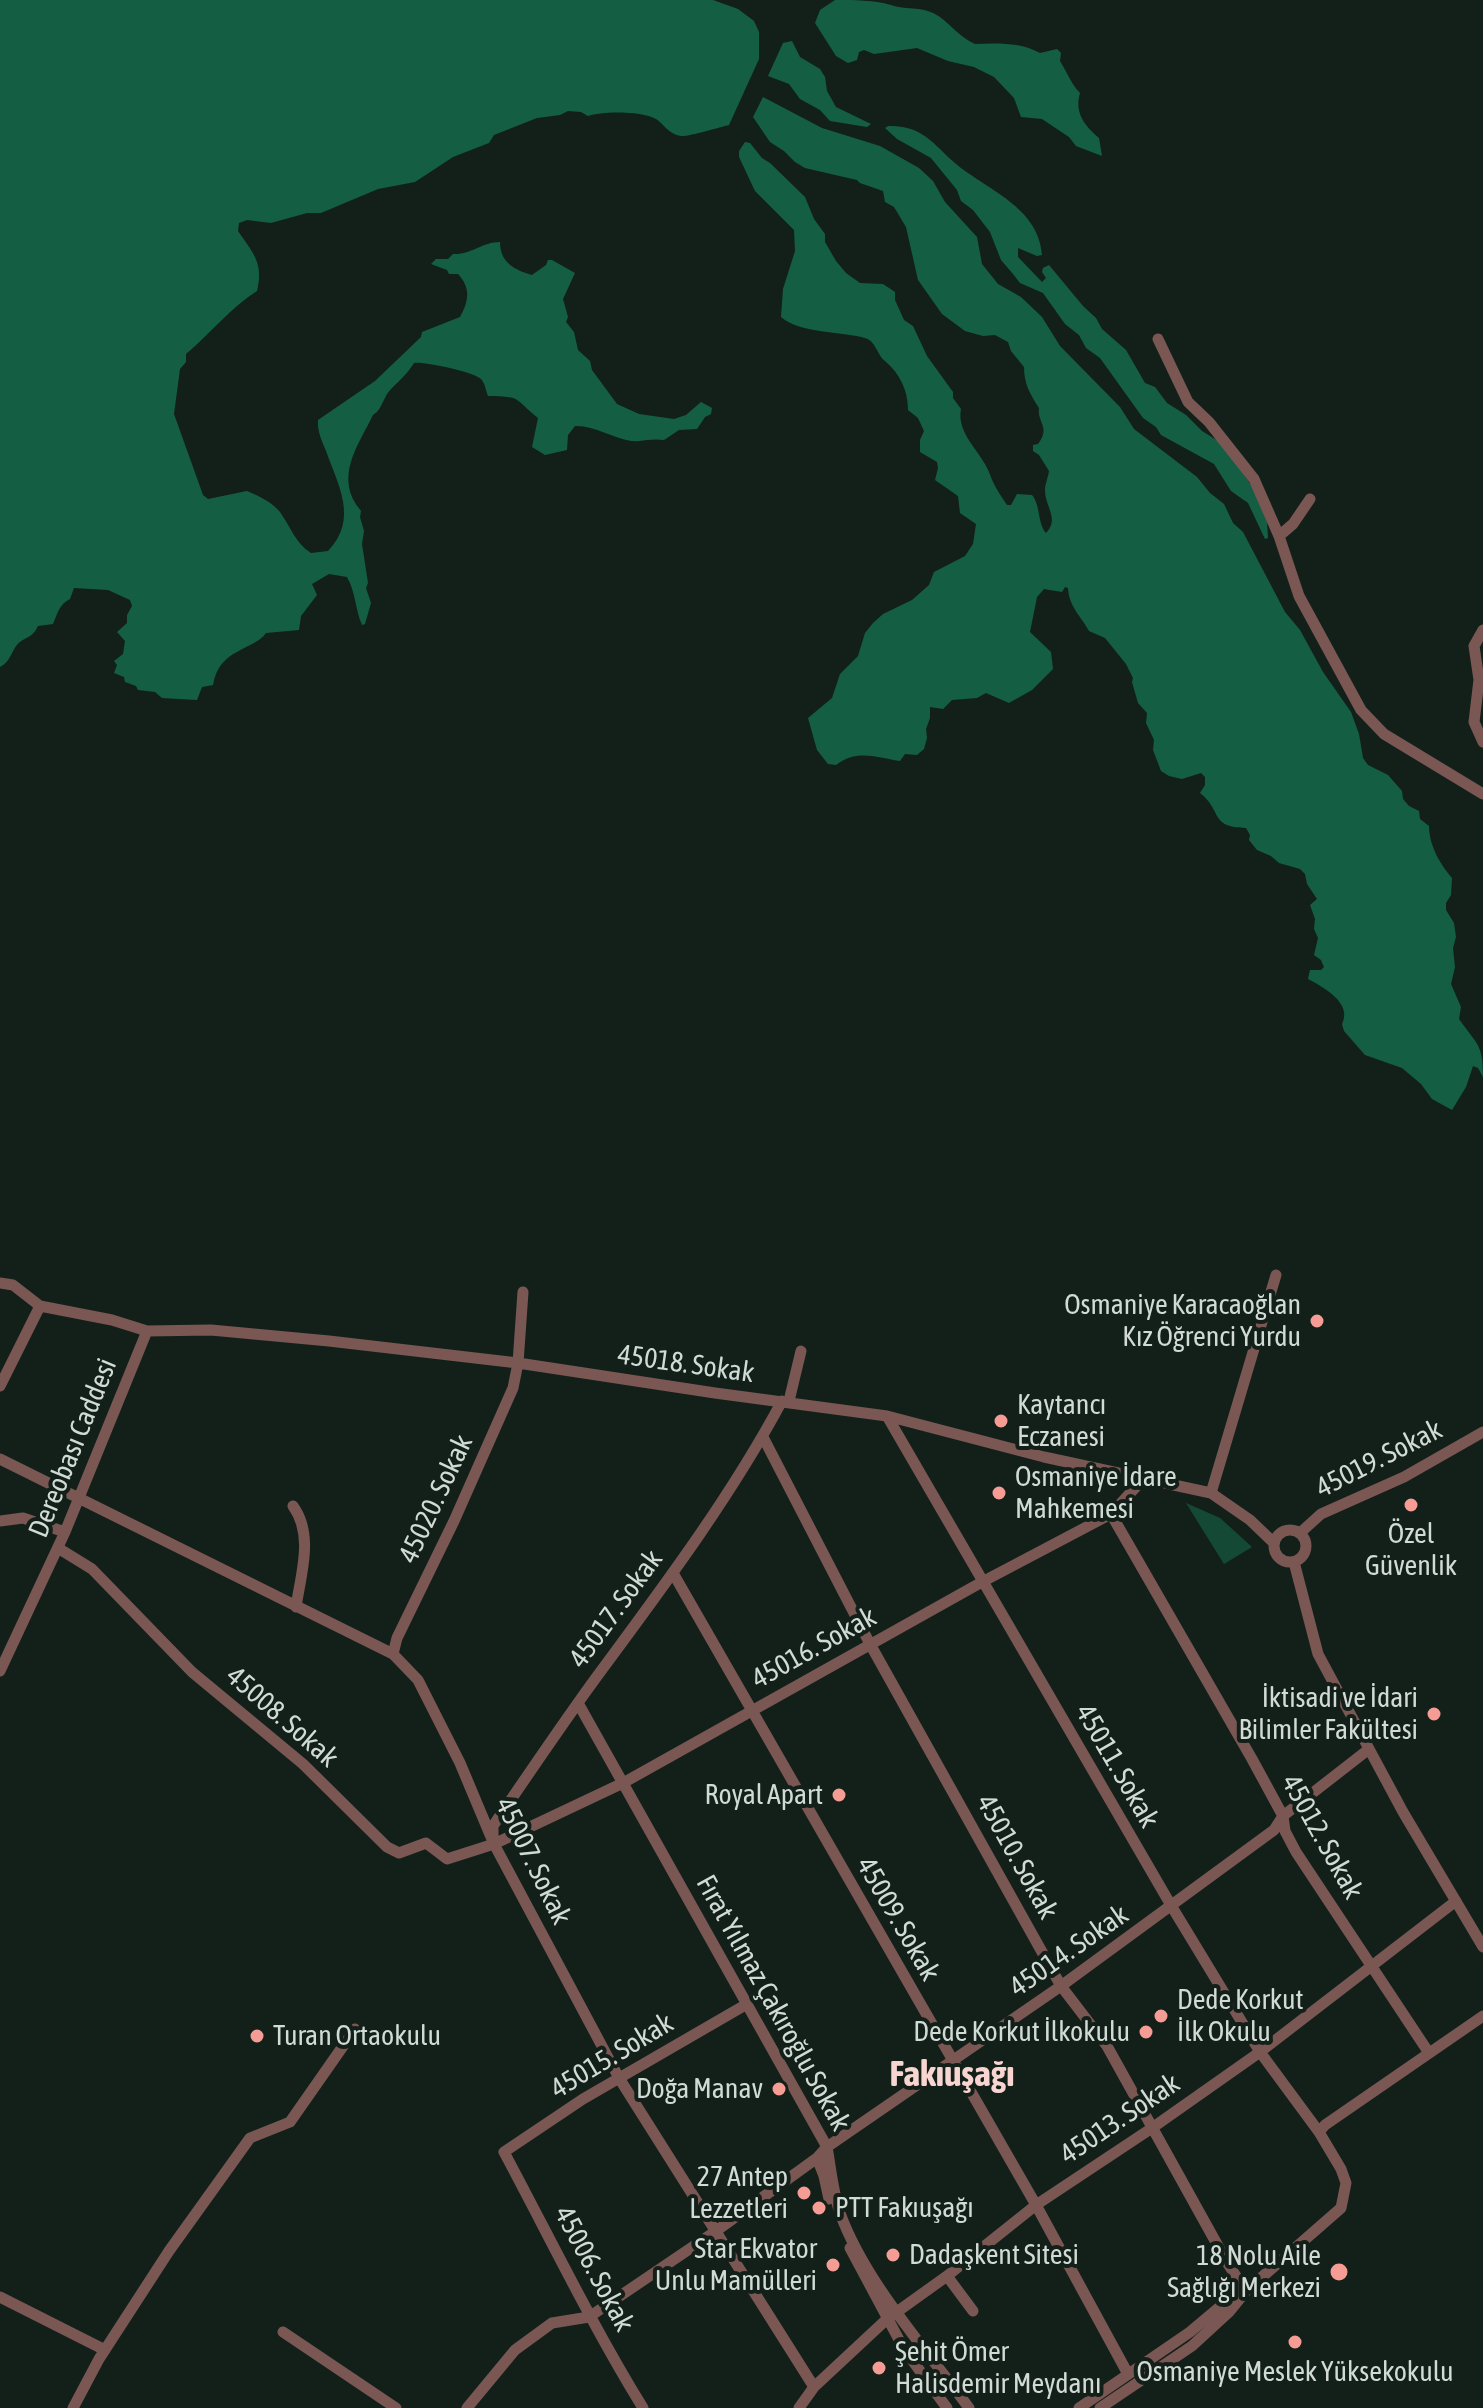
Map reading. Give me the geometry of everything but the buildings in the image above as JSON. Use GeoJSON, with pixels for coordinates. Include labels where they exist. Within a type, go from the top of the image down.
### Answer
{"type":"FeatureCollection","features":[{"type":"Feature","properties":{"kind":"street"},"geometry":{"type":"LineString","coordinates":[[1158,339],[1188,402],[1232,449],[1254,479],[1279,536],[1299,596],[1361,710],[1384,734],[1483,794]]}},
{"type":"Feature","properties":{"kind":"street"},"geometry":{"type":"LineString","coordinates":[[1279,536],[1293,524],[1310,499]]}},
{"type":"Feature","properties":{"kind":"street"},"geometry":{"type":"LineString","coordinates":[[1483,630],[1474,722],[1483,742]]}},
{"type":"Feature","properties":{"kind":"street"},"geometry":{"type":"LineString","coordinates":[[1211,1493],[1276,1275]]}},
{"type":"Feature","properties":{"kind":"street"},"geometry":{"type":"LineString","coordinates":[[0,1283],[13,1285],[40,1306],[0,1386]]}},
{"type":"Feature","properties":{"kind":"street","name":"45020. Sokak"},"geometry":{"type":"LineString","coordinates":[[393,1654],[397,1638],[454,1521],[513,1388],[523,1292]]}},
{"type":"Feature","properties":{"kind":"street","name":"45018. Sokak"},"geometry":{"type":"LineString","coordinates":[[40,1306],[112,1320],[147,1331],[226,1332],[518,1363],[887,1416],[1044,1457],[1211,1493],[1250,1520],[1274,1543]]}},
{"type":"Feature","properties":{"kind":"street","name":"Dereobası Caddesi"},"geometry":{"type":"LineString","coordinates":[[0,1671],[80,1498],[147,1331]]}},
{"type":"Feature","properties":{"kind":"street","name":"45017. Sokak"},"geometry":{"type":"LineString","coordinates":[[494,1844],[493,1826],[673,1573],[786,1401],[801,1351]]}},
{"type":"Feature","properties":{"kind":"street","name":"45011. Sokak"},"geometry":{"type":"LineString","coordinates":[[887,1416],[1172,1907],[1260,2052],[1319,2132],[1341,2169],[1346,2183],[1341,2208],[1246,2291]]}},
{"type":"Feature","properties":{"kind":"street","name":"45019. Sokak"},"geometry":{"type":"LineString","coordinates":[[1300,1533],[1321,1514],[1404,1477],[1483,1432]]}},
{"type":"Feature","properties":{"kind":"street","name":"45010. Sokak"},"geometry":{"type":"LineString","coordinates":[[763,1437],[870,1644],[1061,1986],[1107,2046],[1246,2291]]}},
{"type":"Feature","properties":{"kind":"street","name":"45007. Sokak"},"geometry":{"type":"LineString","coordinates":[[0,1459],[393,1654],[418,1680],[460,1763],[494,1844],[619,2078],[814,2387]]}},
{"type":"Feature","properties":{"kind":"street","name":"45016. Sokak"},"geometry":{"type":"LineString","coordinates":[[494,1844],[623,1783],[982,1582],[1111,1514],[1145,1477]]}},
{"type":"Feature","properties":{"kind":"street"},"geometry":{"type":"LineString","coordinates":[[293,1506],[303,1519],[305,1542],[296,1607]]}},
{"type":"Feature","properties":{"kind":"street","name":"45012. Sokak"},"geometry":{"type":"LineString","coordinates":[[1111,1514],[1283,1816],[1285,1831],[1296,1852],[1429,2053]]}},
{"type":"Feature","properties":{"kind":"street"},"geometry":{"type":"LineString","coordinates":[[0,1521],[23,1518],[65,1532]]}},
{"type":"Feature","properties":{"kind":"street"},"geometry":{"type":"LineString","coordinates":[[1284,1531],[1300,1533],[1306,1541],[1305,1552],[1294,1562],[1279,1558],[1274,1543],[1284,1531]]}},
{"type":"Feature","properties":{"kind":"street","name":"45008. Sokak"},"geometry":{"type":"LineString","coordinates":[[58,1548],[92,1569],[192,1672],[303,1764],[387,1847],[399,1853],[426,1843],[447,1859],[494,1844]]}},
{"type":"Feature","properties":{"kind":"street"},"geometry":{"type":"LineString","coordinates":[[1294,1562],[1318,1654],[1483,1947]]}},
{"type":"Feature","properties":{"kind":"street","name":"45009. Sokak"},"geometry":{"type":"LineString","coordinates":[[673,1573],[1036,2205],[1128,2374]]}},
{"type":"Feature","properties":{"kind":"street","name":"Fırat Yılmaz Çakıroğlu Sokak"},"geometry":{"type":"LineString","coordinates":[[578,1703],[827,2147],[840,2213],[892,2315],[904,2349],[947,2408]]}},
{"type":"Feature","properties":{"kind":"street","name":"45014. Sokak"},"geometry":{"type":"LineString","coordinates":[[589,2317],[716,2231],[817,2158],[827,2147],[1172,1907],[1274,1830],[1283,1816],[1369,1749]]}},
{"type":"Feature","properties":{"kind":"street","name":"45013. Sokak"},"geometry":{"type":"LineString","coordinates":[[799,2408],[814,2387],[892,2315],[1036,2205],[1260,2052],[1370,1964],[1456,1901]]}},
{"type":"Feature","properties":{"kind":"street","name":"45015. Sokak"},"geometry":{"type":"LineString","coordinates":[[504,2152],[619,2078],[747,2004]]}},
{"type":"Feature","properties":{"kind":"street"},"geometry":{"type":"LineString","coordinates":[[1319,2132],[1483,2016]]}},
{"type":"Feature","properties":{"kind":"street"},"geometry":{"type":"LineString","coordinates":[[73,2408],[105,2350],[169,2251],[250,2138],[290,2122],[355,2029]]}},
{"type":"Feature","properties":{"kind":"street","name":"45006. Sokak"},"geometry":{"type":"LineString","coordinates":[[504,2152],[637,2405]]}},
{"type":"Feature","properties":{"kind":"street","name":"Fırat Yılmaz Çakıroğlu Sokak"},"geometry":{"type":"LineString","coordinates":[[817,2158],[830,2203],[843,2232],[892,2315],[969,2408]]}},
{"type":"Feature","properties":{"kind":"street"},"geometry":{"type":"LineString","coordinates":[[947,2276],[973,2311]]}},
{"type":"Feature","properties":{"kind":"street"},"geometry":{"type":"LineString","coordinates":[[1079,2408],[1190,2332],[1234,2295],[1246,2291]]}},
{"type":"Feature","properties":{"kind":"street"},"geometry":{"type":"LineString","coordinates":[[1100,2408],[1192,2346],[1229,2312],[1246,2291]]}},
{"type":"Feature","properties":{"kind":"street"},"geometry":{"type":"LineString","coordinates":[[0,2297],[105,2350]]}},
{"type":"Feature","properties":{"kind":"street"},"geometry":{"type":"LineString","coordinates":[[467,2408],[515,2350],[552,2323],[589,2317]]}},
{"type":"Feature","properties":{"kind":"street"},"geometry":{"type":"LineString","coordinates":[[283,2332],[396,2408]]}},
{"type":"Feature","properties":{"kind":"green space"},"geometry":{"type":"Polygon","coordinates":[[[0,0],[713,0],[738,9],[754,21],[759,32],[759,59],[729,125],[681,136],[656,119],[641,114],[588,116],[568,111],[537,118],[494,135],[489,143],[453,157],[415,182],[378,189],[321,213],[307,213],[271,223],[247,220],[239,223],[238,231],[258,266],[257,291],[186,354],[186,362],[180,369],[174,414],[203,495],[208,499],[247,491],[252,493],[277,508],[297,540],[311,553],[328,551],[337,539],[344,514],[340,489],[320,436],[318,420],[375,381],[421,337],[422,332],[460,317],[467,300],[465,284],[458,274],[449,274],[447,270],[431,264],[436,259],[448,259],[453,254],[500,242],[506,260],[520,271],[532,275],[552,260],[575,273],[563,299],[568,317],[566,322],[574,332],[578,350],[590,361],[592,370],[617,404],[639,414],[674,419],[686,415],[701,402],[712,408],[711,414],[697,429],[679,430],[664,440],[631,441],[575,426],[568,435],[567,450],[545,455],[532,447],[538,418],[516,400],[488,396],[481,379],[469,373],[414,363],[373,415],[351,462],[349,486],[361,511],[366,588],[371,603],[365,624],[362,625],[347,577],[329,574],[312,584],[317,595],[301,616],[299,630],[266,633],[229,657],[216,673],[213,685],[202,687],[197,700],[162,698],[155,692],[138,690],[125,682],[124,677],[114,673],[117,665],[114,661],[123,654],[125,641],[117,632],[127,623],[132,606],[130,600],[108,590],[74,588],[53,624],[38,626],[17,645],[7,662],[0,667],[0,0]]]}},
{"type":"Feature","properties":{"kind":"green space"},"geometry":{"type":"Polygon","coordinates":[[[835,0],[871,1],[928,11],[975,44],[1017,45],[1040,53],[1057,49],[1061,53],[1060,61],[1080,93],[1078,107],[1082,118],[1099,138],[1102,156],[1076,146],[1069,137],[1042,119],[1021,117],[1014,98],[994,77],[974,67],[948,61],[917,48],[874,54],[864,50],[859,52],[857,60],[848,63],[836,56],[815,23],[820,10],[835,0]]]}},
{"type":"Feature","properties":{"kind":"green space"},"geometry":{"type":"Polygon","coordinates":[[[792,41],[800,57],[820,69],[836,107],[871,124],[867,127],[830,121],[820,110],[800,99],[789,84],[768,76],[783,43],[792,41]]]}},
{"type":"Feature","properties":{"kind":"green space"},"geometry":{"type":"Polygon","coordinates":[[[763,97],[822,128],[880,146],[919,168],[977,237],[982,264],[998,284],[1021,297],[1042,317],[1060,346],[1120,407],[1134,429],[1197,477],[1224,504],[1233,523],[1243,532],[1285,612],[1300,630],[1323,672],[1351,712],[1363,758],[1368,765],[1388,775],[1402,791],[1403,799],[1409,806],[1419,811],[1420,819],[1429,826],[1436,854],[1452,878],[1451,895],[1446,903],[1456,937],[1451,984],[1461,1007],[1459,1019],[1480,1051],[1483,1077],[1473,1066],[1466,1087],[1452,1110],[1432,1099],[1421,1084],[1402,1068],[1365,1055],[1344,1031],[1340,1003],[1308,979],[1310,970],[1324,967],[1314,955],[1318,938],[1310,905],[1317,899],[1307,884],[1305,874],[1257,850],[1249,840],[1246,828],[1226,825],[1221,821],[1200,793],[1205,785],[1205,777],[1201,773],[1182,779],[1161,771],[1153,750],[1154,740],[1146,723],[1147,713],[1138,703],[1133,678],[1126,664],[1105,638],[1089,631],[1073,606],[1068,588],[1065,587],[1062,592],[1044,589],[1037,597],[1030,632],[1051,652],[1053,669],[1032,690],[1009,703],[986,693],[977,698],[952,700],[943,709],[930,707],[924,749],[917,755],[905,754],[900,761],[859,756],[836,765],[828,764],[817,750],[808,718],[832,698],[840,674],[858,656],[865,633],[883,614],[912,600],[929,585],[934,572],[965,556],[973,544],[976,524],[960,513],[958,496],[935,480],[937,462],[920,452],[924,431],[918,418],[908,410],[907,396],[895,371],[872,342],[865,338],[799,326],[781,317],[783,289],[795,251],[794,230],[755,191],[739,157],[745,142],[750,143],[805,197],[814,219],[825,234],[825,242],[846,273],[860,283],[883,284],[895,292],[895,300],[904,320],[913,326],[927,356],[953,392],[953,398],[961,409],[962,426],[999,493],[1007,505],[1011,505],[1017,494],[1032,495],[1046,533],[1052,523],[1045,490],[1049,471],[1033,451],[1033,445],[1038,444],[1044,429],[1039,408],[1028,389],[1024,367],[1008,342],[995,335],[983,336],[965,331],[942,314],[918,280],[906,227],[894,207],[885,202],[883,191],[857,180],[805,168],[770,142],[753,117],[763,97]]]}},
{"type":"Feature","properties":{"kind":"green space"},"geometry":{"type":"Polygon","coordinates":[[[885,128],[912,129],[929,139],[961,168],[1023,214],[1033,226],[1042,255],[1018,248],[1018,257],[1042,282],[1046,278],[1043,268],[1049,265],[1102,329],[1126,350],[1145,383],[1155,387],[1167,403],[1223,444],[1253,488],[1267,522],[1268,538],[1265,539],[1248,503],[1231,491],[1214,464],[1161,435],[1143,418],[1100,358],[1086,348],[1079,335],[1065,324],[1043,293],[1020,283],[1001,260],[990,232],[973,210],[961,201],[957,190],[931,158],[897,139],[885,128]]]}},
{"type":"Feature","properties":{"kind":"green space"},"geometry":{"type":"Polygon","coordinates":[[[1186,1503],[1220,1518],[1252,1547],[1224,1564],[1186,1503]]]}},
{"type":"Feature","properties":{"kind":"place","name":"Osmaniye Karacaoğlan Kız Öğrenci Yurdu"},"geometry":{"type":"Point","coordinates":[1317,1321]}},
{"type":"Feature","properties":{"kind":"place","name":"Kaytancı Eczanesi"},"geometry":{"type":"Point","coordinates":[1001,1421]}},
{"type":"Feature","properties":{"kind":"place","name":"Osmaniye İdare Mahkemesi"},"geometry":{"type":"Point","coordinates":[999,1493]}},
{"type":"Feature","properties":{"kind":"place","name":"Özel Güvenlik"},"geometry":{"type":"Point","coordinates":[1411,1505]}},
{"type":"Feature","properties":{"kind":"place","name":"İktisadi ve İdari Bilimler Fakültesi"},"geometry":{"type":"Point","coordinates":[1434,1714]}},
{"type":"Feature","properties":{"kind":"place","name":"Royal Apart"},"geometry":{"type":"Point","coordinates":[839,1795]}},
{"type":"Feature","properties":{"kind":"place","name":"Dede Korkut İlk Okulu"},"geometry":{"type":"Point","coordinates":[1161,2016]}},
{"type":"Feature","properties":{"kind":"place","name":"Dede Korkut İlkokulu"},"geometry":{"type":"Point","coordinates":[1146,2032]}},
{"type":"Feature","properties":{"kind":"place","name":"Turan Ortaokulu"},"geometry":{"type":"Point","coordinates":[257,2036]}},
{"type":"Feature","properties":{"kind":"place","name":"Doğa Manav"},"geometry":{"type":"Point","coordinates":[779,2089]}},
{"type":"Feature","properties":{"kind":"place","name":"27 Antep Lezzetleri"},"geometry":{"type":"Point","coordinates":[804,2193]}},
{"type":"Feature","properties":{"kind":"place","name":"PTT Fakıuşağı"},"geometry":{"type":"Point","coordinates":[819,2208]}},
{"type":"Feature","properties":{"kind":"place","name":"Dadaşkent Sitesi"},"geometry":{"type":"Point","coordinates":[893,2255]}},
{"type":"Feature","properties":{"kind":"place","name":"Star Ekvator Unlu Mamülleri"},"geometry":{"type":"Point","coordinates":[833,2265]}},
{"type":"Feature","properties":{"kind":"place","name":"18 Nolu Aile Sağlığı Merkezi"},"geometry":{"type":"Point","coordinates":[1339,2272]}},
{"type":"Feature","properties":{"kind":"place","name":"Osmaniye Meslek Yüksekokulu"},"geometry":{"type":"Point","coordinates":[1295,2342]}},
{"type":"Feature","properties":{"kind":"place","name":"Şehit Ömer Halisdemir Meydanı"},"geometry":{"type":"Point","coordinates":[879,2368]}},
{"type":"Feature","properties":{"kind":"district","name":"Fakıuşağı"},"geometry":{"type":"Point","coordinates":[952,2075]}}]}
